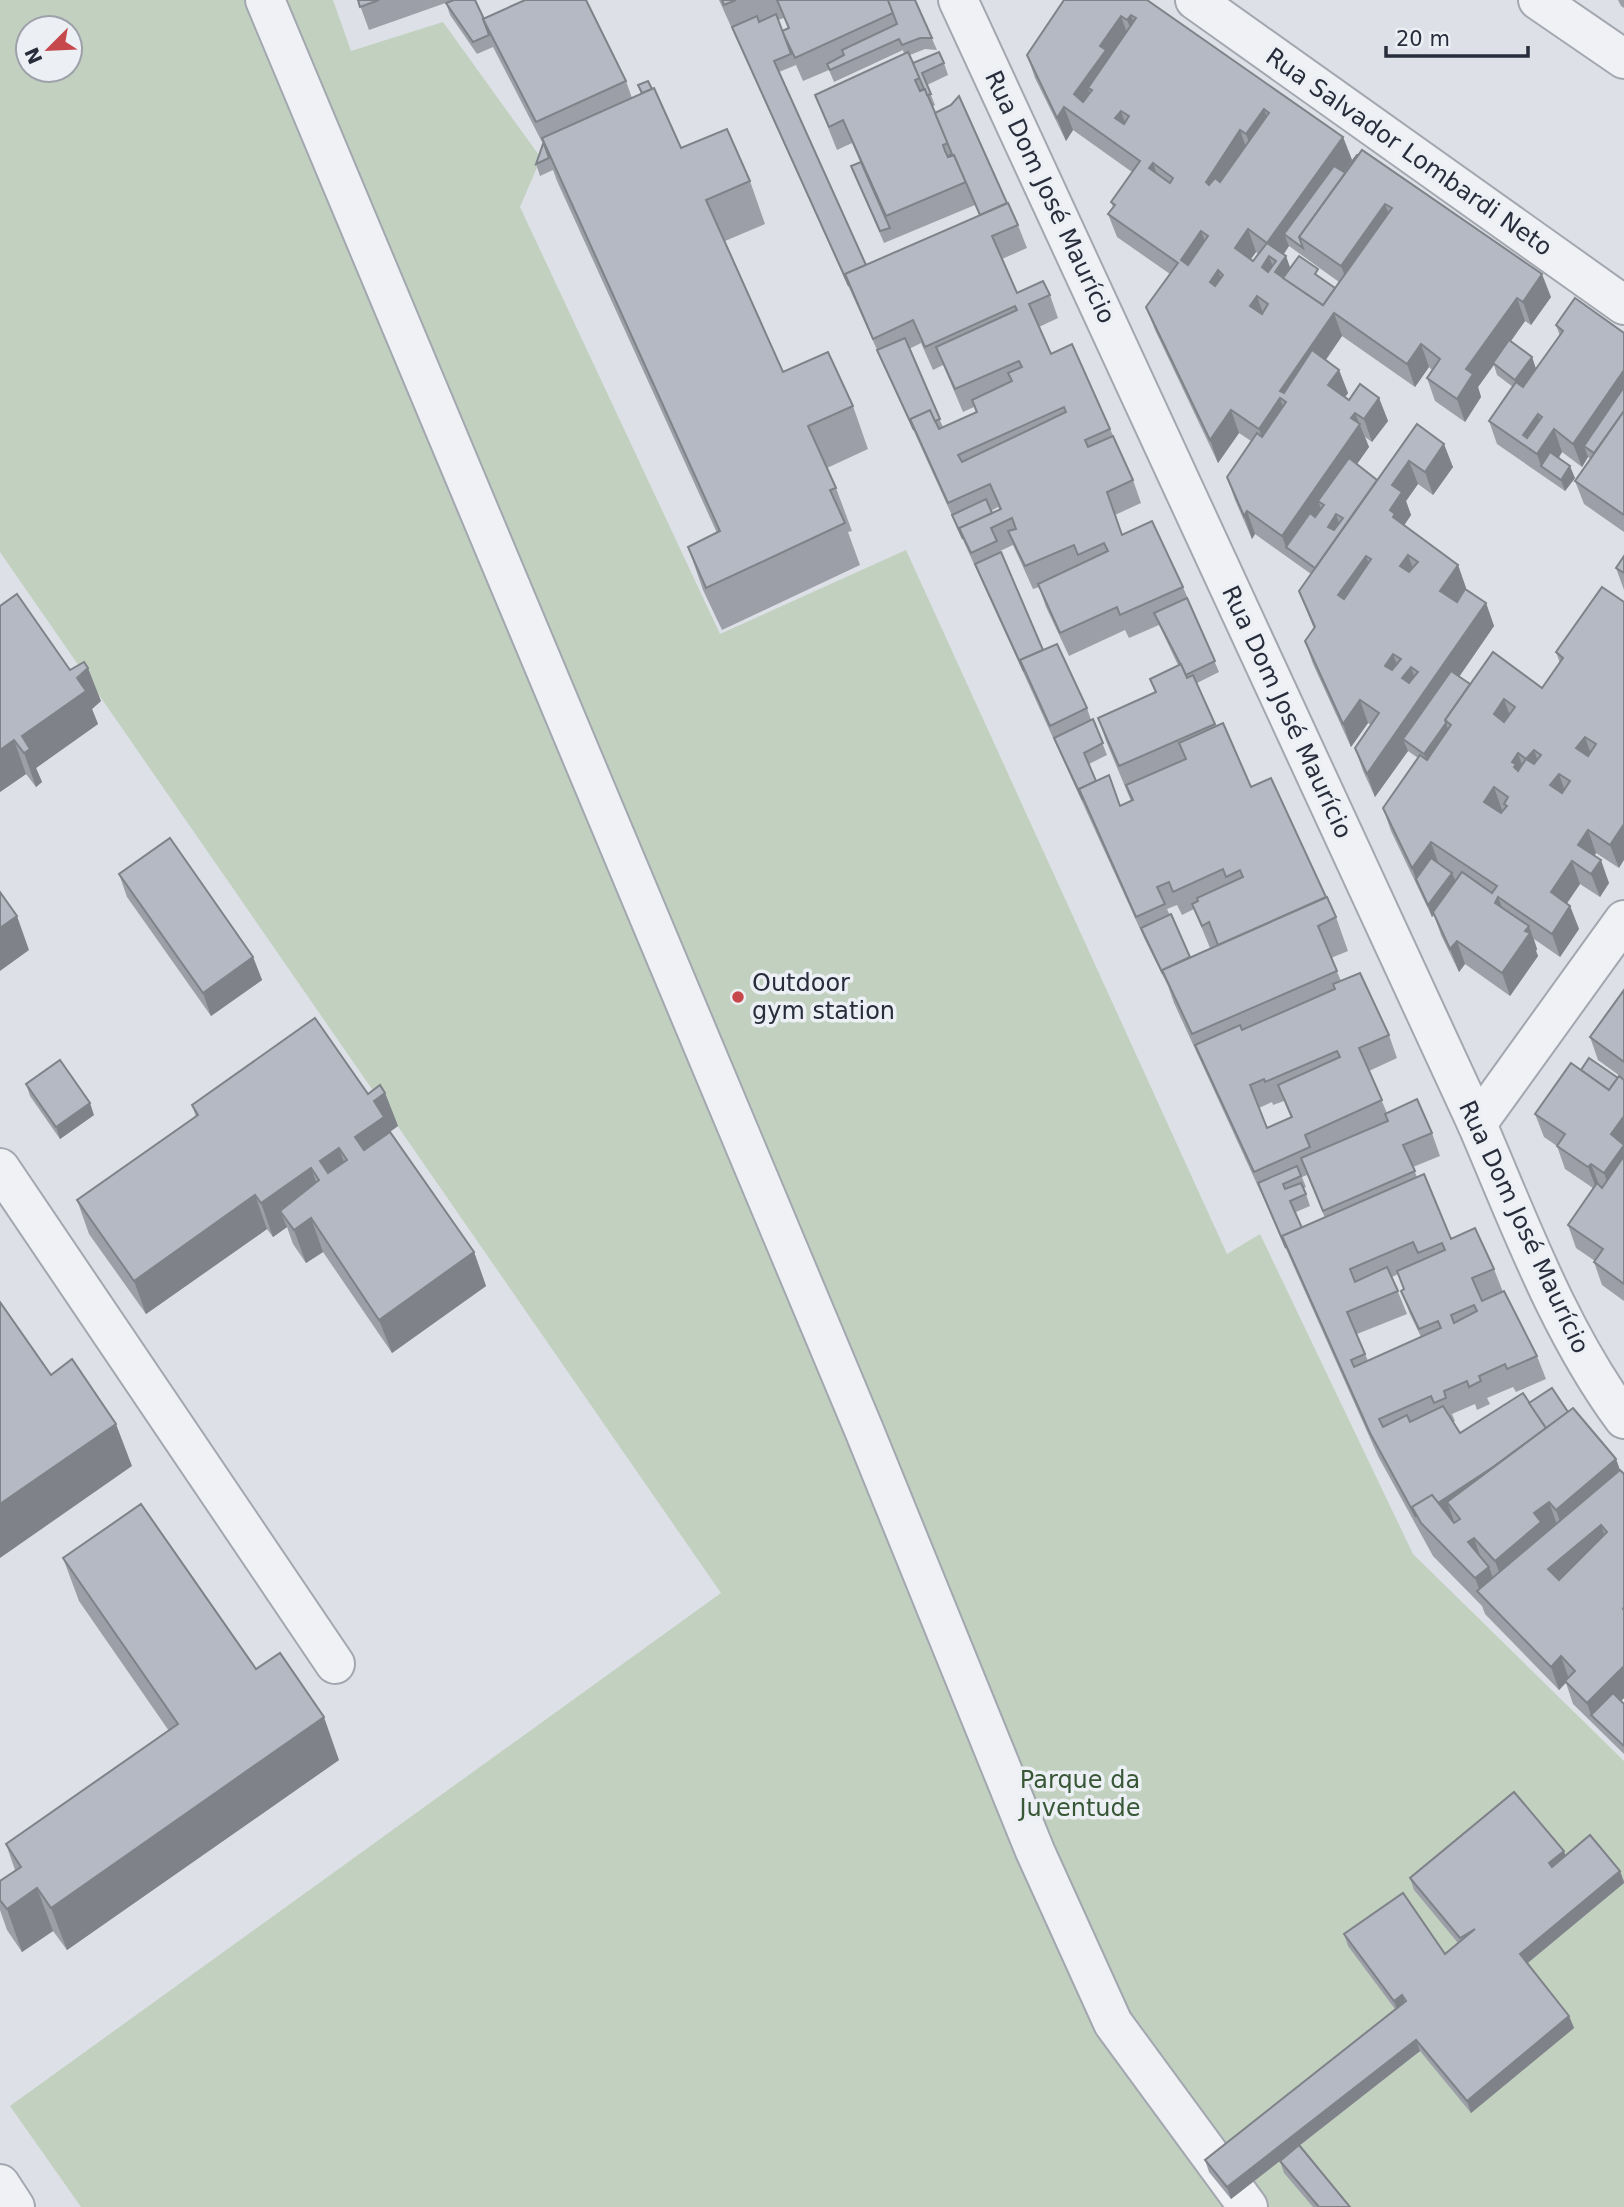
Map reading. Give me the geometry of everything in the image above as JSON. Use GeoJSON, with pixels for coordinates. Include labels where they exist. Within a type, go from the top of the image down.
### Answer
{"type":"FeatureCollection","features":[{"type":"Feature","properties":{"kind":"street"},"geometry":{"type":"LineString","coordinates":[[265,0],[864,1430],[1041,1864],[1113,2023],[1248,2207]]}},
{"type":"Feature","properties":{"kind":"street","name":"Rua Salvador Lombardi Neto"},"geometry":{"type":"LineString","coordinates":[[1195,0],[1624,304]]}},
{"type":"Feature","properties":{"kind":"street"},"geometry":{"type":"LineString","coordinates":[[1538,0],[1624,60]]}},
{"type":"Feature","properties":{"kind":"street","name":"Rua Dom José Maurício"},"geometry":{"type":"LineString","coordinates":[[973,8],[1477,1124],[1540,1270],[1595,1380],[1624,1419]]}},
{"type":"Feature","properties":{"kind":"street"},"geometry":{"type":"LineString","coordinates":[[1477,1124],[1624,920]]}},
{"type":"Feature","properties":{"kind":"street"},"geometry":{"type":"LineString","coordinates":[[0,1168],[335,1664]]}},
{"type":"Feature","properties":{"kind":"street"},"geometry":{"type":"LineString","coordinates":[[0,2184],[15,2207]]}},
{"type":"Feature","properties":{"kind":"green space","name":"Parque da Juventude"},"geometry":{"type":"Polygon","coordinates":[[[0,0],[333,0],[351,51],[443,22],[541,158],[520,207],[720,634],[906,550],[1227,1254],[1260,1234],[1413,1554],[1624,1761],[1624,2207],[81,2207],[10,2106],[721,1593],[0,552],[0,0]]]}},
{"type":"Feature","properties":{"kind":"building"},"geometry":{"type":"Polygon","coordinates":[[[358,0],[379,0],[360,7],[358,0]]]}},
{"type":"Feature","properties":{"kind":"building"},"geometry":{"type":"Polygon","coordinates":[[[454,0],[475,0],[489,35],[473,42],[446,3],[454,0]]]}},
{"type":"Feature","properties":{"kind":"building"},"geometry":{"type":"Polygon","coordinates":[[[525,0],[586,0],[626,81],[536,122],[483,19],[525,0]]]}},
{"type":"Feature","properties":{"kind":"building"},"geometry":{"type":"Polygon","coordinates":[[[722,0],[736,0],[724,5],[722,0]]]}},
{"type":"Feature","properties":{"kind":"building"},"geometry":{"type":"Polygon","coordinates":[[[777,0],[888,0],[893,13],[795,58],[782,31],[789,28],[777,0]]]}},
{"type":"Feature","properties":{"kind":"building"},"geometry":{"type":"Polygon","coordinates":[[[888,0],[915,0],[932,38],[920,38],[902,45],[899,39],[830,70],[827,64],[844,55],[842,50],[897,24],[888,0]]]}},
{"type":"Feature","properties":{"kind":"building"},"geometry":{"type":"Polygon","coordinates":[[[1064,0],[1147,0],[1343,137],[1267,243],[1286,256],[1275,272],[1323,305],[1392,208],[1385,204],[1341,266],[1299,237],[1362,150],[1542,274],[1523,302],[1517,298],[1466,369],[1473,374],[1457,399],[1427,378],[1440,359],[1421,344],[1407,364],[1334,313],[1280,391],[1284,393],[1312,350],[1339,370],[1328,385],[1349,400],[1360,384],[1379,398],[1364,419],[1355,413],[1351,418],[1360,424],[1282,536],[1247,511],[1244,516],[1227,477],[1257,433],[1262,437],[1286,402],[1280,398],[1259,429],[1231,410],[1210,440],[1146,307],[1178,263],[1108,214],[1115,205],[1111,202],[1140,161],[1064,107],[1057,118],[1027,55],[1064,0]],[[1131,15],[1127,20],[1121,16],[1100,46],[1106,50],[1074,94],[1083,102],[1092,90],[1088,88],[1136,18],[1131,15]],[[1264,109],[1246,134],[1240,130],[1206,182],[1209,185],[1215,178],[1220,182],[1269,113],[1264,109]],[[1121,111],[1115,118],[1124,124],[1129,116],[1121,111]],[[1153,163],[1149,168],[1170,183],[1173,178],[1153,163]],[[1248,229],[1235,248],[1253,261],[1267,243],[1248,229]],[[1201,231],[1181,260],[1188,265],[1208,236],[1201,231]],[[1269,256],[1262,267],[1268,272],[1276,261],[1269,256]],[[1218,270],[1210,282],[1215,286],[1223,275],[1218,270]],[[1257,296],[1250,306],[1262,314],[1268,304],[1257,296]]]}},
{"type":"Feature","properties":{"kind":"building"},"geometry":{"type":"Polygon","coordinates":[[[776,14],[791,54],[774,61],[866,265],[845,274],[849,286],[732,27],[757,16],[759,22],[776,14]]]}},
{"type":"Feature","properties":{"kind":"building"},"geometry":{"type":"Polygon","coordinates":[[[908,52],[920,78],[915,80],[920,91],[925,89],[948,143],[943,145],[945,151],[948,157],[954,155],[966,182],[886,216],[843,120],[829,127],[815,95],[908,52]]]}},
{"type":"Feature","properties":{"kind":"building"},"geometry":{"type":"Polygon","coordinates":[[[939,52],[944,63],[922,73],[931,94],[927,95],[925,89],[919,91],[924,89],[913,63],[939,52]]]}},
{"type":"Feature","properties":{"kind":"building"},"geometry":{"type":"Polygon","coordinates":[[[648,81],[652,89],[642,93],[638,85],[648,81]]]}},
{"type":"Feature","properties":{"kind":"building"},"geometry":{"type":"Polygon","coordinates":[[[654,88],[681,148],[727,129],[750,181],[706,200],[783,372],[828,352],[853,406],[808,426],[836,488],[830,490],[845,523],[706,588],[688,547],[720,531],[542,138],[654,88]]]}},
{"type":"Feature","properties":{"kind":"building"},"geometry":{"type":"Polygon","coordinates":[[[959,96],[1007,203],[980,215],[954,155],[948,157],[952,154],[935,113],[951,105],[959,96]]]}},
{"type":"Feature","properties":{"kind":"building"},"geometry":{"type":"Polygon","coordinates":[[[543,144],[549,158],[536,164],[543,144]]]}},
{"type":"Feature","properties":{"kind":"building"},"geometry":{"type":"Polygon","coordinates":[[[1357,155],[1299,237],[1303,248],[1284,234],[1334,166],[1344,172],[1357,155]]]}},
{"type":"Feature","properties":{"kind":"building"},"geometry":{"type":"Polygon","coordinates":[[[861,162],[890,228],[880,231],[851,166],[861,162]]]}},
{"type":"Feature","properties":{"kind":"building"},"geometry":{"type":"Polygon","coordinates":[[[1008,203],[1018,225],[992,236],[1017,293],[1043,281],[1050,295],[1029,304],[1051,354],[1072,344],[1110,429],[1085,440],[1088,447],[1113,436],[1133,480],[1107,492],[1122,535],[1152,521],[1183,587],[1120,615],[1117,607],[1060,633],[1038,584],[1108,551],[1104,543],[1078,555],[1074,545],[1025,566],[1008,531],[1016,529],[1012,518],[991,528],[997,541],[971,553],[959,528],[1001,509],[990,484],[948,503],[910,419],[930,410],[939,429],[977,412],[972,400],[1012,381],[1008,373],[1022,367],[1019,361],[955,389],[936,347],[1017,310],[1015,306],[925,347],[913,320],[873,339],[845,274],[1008,203]],[[1064,407],[958,455],[962,462],[1066,412],[1064,407]]]}},
{"type":"Feature","properties":{"kind":"building"},"geometry":{"type":"Polygon","coordinates":[[[1299,256],[1318,269],[1315,274],[1335,288],[1323,305],[1283,278],[1299,256]]]}},
{"type":"Feature","properties":{"kind":"building"},"geometry":{"type":"Polygon","coordinates":[[[1575,298],[1624,333],[1624,370],[1573,444],[1554,429],[1537,454],[1489,421],[1516,382],[1523,387],[1563,331],[1556,325],[1575,298]],[[1538,414],[1523,435],[1527,438],[1542,417],[1538,414]]]}},
{"type":"Feature","properties":{"kind":"building"},"geometry":{"type":"Polygon","coordinates":[[[905,338],[940,419],[935,421],[930,410],[910,419],[914,430],[877,350],[905,338]]]}},
{"type":"Feature","properties":{"kind":"building"},"geometry":{"type":"Polygon","coordinates":[[[1509,340],[1532,357],[1515,380],[1493,363],[1509,340]]]}},
{"type":"Feature","properties":{"kind":"building"},"geometry":{"type":"Polygon","coordinates":[[[1624,387],[1624,411],[1594,453],[1584,446],[1624,387]]]}},
{"type":"Feature","properties":{"kind":"building"},"geometry":{"type":"Polygon","coordinates":[[[1624,411],[1624,515],[1575,481],[1624,411]]]}},
{"type":"Feature","properties":{"kind":"building"},"geometry":{"type":"Polygon","coordinates":[[[1417,424],[1444,444],[1425,472],[1409,461],[1392,485],[1402,492],[1390,510],[1395,514],[1393,517],[1458,565],[1440,591],[1457,602],[1465,589],[1486,603],[1367,774],[1355,748],[1379,713],[1360,700],[1343,724],[1305,641],[1315,627],[1299,591],[1417,424]],[[1408,555],[1400,566],[1409,572],[1418,562],[1408,555]],[[1366,556],[1338,595],[1344,599],[1371,559],[1366,556]],[[1393,654],[1385,666],[1392,670],[1401,659],[1393,654]],[[1411,667],[1402,678],[1409,683],[1418,672],[1411,667]]]}},
{"type":"Feature","properties":{"kind":"building"},"geometry":{"type":"Polygon","coordinates":[[[1550,452],[1570,466],[1561,480],[1541,466],[1550,452]]]}},
{"type":"Feature","properties":{"kind":"building"},"geometry":{"type":"Polygon","coordinates":[[[1349,458],[1377,480],[1315,568],[1286,547],[1310,513],[1315,517],[1324,505],[1318,501],[1349,458]],[[1336,514],[1328,527],[1334,530],[1343,518],[1336,514]]]}},
{"type":"Feature","properties":{"kind":"building"},"geometry":{"type":"Polygon","coordinates":[[[986,499],[992,513],[959,528],[963,539],[952,515],[986,499]]]}},
{"type":"Feature","properties":{"kind":"building"},"geometry":{"type":"Polygon","coordinates":[[[1001,552],[1043,650],[1020,660],[1024,671],[975,564],[1001,552]]]}},
{"type":"Feature","properties":{"kind":"building"},"geometry":{"type":"Polygon","coordinates":[[[1624,556],[1624,573],[1616,568],[1624,556]]]}},
{"type":"Feature","properties":{"kind":"building"},"geometry":{"type":"Polygon","coordinates":[[[1602,587],[1624,602],[1624,824],[1610,845],[1588,830],[1578,845],[1601,860],[1591,874],[1572,861],[1551,892],[1570,906],[1552,934],[1498,897],[1495,903],[1529,926],[1525,931],[1530,933],[1502,973],[1457,941],[1450,949],[1433,912],[1462,872],[1492,893],[1497,886],[1431,842],[1412,868],[1383,808],[1420,755],[1427,760],[1451,725],[1445,720],[1493,652],[1542,688],[1563,658],[1556,652],[1602,587]],[[1504,699],[1494,714],[1504,722],[1515,707],[1504,699]],[[1585,737],[1576,748],[1588,756],[1596,744],[1585,737]],[[1534,750],[1526,759],[1534,764],[1541,755],[1534,750]],[[1518,753],[1512,762],[1516,764],[1514,767],[1518,771],[1526,759],[1518,753]],[[1559,774],[1550,785],[1562,793],[1570,781],[1559,774]],[[1494,787],[1484,802],[1501,813],[1507,806],[1504,804],[1508,797],[1494,787]]]}},
{"type":"Feature","properties":{"kind":"building"},"geometry":{"type":"Polygon","coordinates":[[[17,594],[70,670],[84,662],[88,668],[77,678],[86,691],[22,736],[30,749],[24,753],[14,740],[0,750],[0,606],[17,594]]]}},
{"type":"Feature","properties":{"kind":"building"},"geometry":{"type":"Polygon","coordinates":[[[1187,598],[1215,661],[1186,675],[1154,613],[1187,598]]]}},
{"type":"Feature","properties":{"kind":"building"},"geometry":{"type":"Polygon","coordinates":[[[1057,644],[1087,708],[1050,726],[1020,660],[1057,644]]]}},
{"type":"Feature","properties":{"kind":"building"},"geometry":{"type":"Polygon","coordinates":[[[1181,664],[1187,678],[1193,675],[1215,724],[1119,766],[1098,718],[1156,692],[1150,679],[1181,664]]]}},
{"type":"Feature","properties":{"kind":"building"},"geometry":{"type":"Polygon","coordinates":[[[1451,671],[1470,684],[1424,754],[1403,739],[1451,671]]]}},
{"type":"Feature","properties":{"kind":"building"},"geometry":{"type":"Polygon","coordinates":[[[1093,719],[1103,743],[1084,753],[1096,781],[1079,789],[1083,800],[1054,738],[1093,719]]]}},
{"type":"Feature","properties":{"kind":"building"},"geometry":{"type":"Polygon","coordinates":[[[1223,723],[1251,787],[1271,778],[1326,897],[1218,945],[1209,922],[1202,926],[1192,904],[1198,901],[1197,898],[1243,877],[1240,870],[1226,877],[1223,869],[1173,892],[1169,882],[1157,887],[1165,904],[1136,917],[1079,789],[1109,775],[1120,806],[1133,800],[1126,785],[1186,759],[1179,743],[1223,723]]]}},
{"type":"Feature","properties":{"kind":"building"},"geometry":{"type":"Polygon","coordinates":[[[170,838],[253,957],[203,993],[119,874],[170,838]]]}},
{"type":"Feature","properties":{"kind":"building"},"geometry":{"type":"Polygon","coordinates":[[[1431,858],[1452,873],[1428,905],[1416,879],[1431,858]]]}},
{"type":"Feature","properties":{"kind":"building"},"geometry":{"type":"Polygon","coordinates":[[[0,892],[17,916],[0,928],[0,892]]]}},
{"type":"Feature","properties":{"kind":"building"},"geometry":{"type":"Polygon","coordinates":[[[1327,897],[1336,917],[1318,926],[1337,971],[1192,1034],[1162,970],[1327,897]]]}},
{"type":"Feature","properties":{"kind":"building"},"geometry":{"type":"Polygon","coordinates":[[[1171,914],[1190,957],[1162,970],[1163,974],[1141,928],[1171,914]]]}},
{"type":"Feature","properties":{"kind":"building"},"geometry":{"type":"Polygon","coordinates":[[[1360,973],[1389,1035],[1359,1048],[1382,1100],[1305,1135],[1310,1147],[1254,1172],[1195,1045],[1240,1025],[1242,1030],[1335,989],[1333,984],[1360,973]],[[1337,1051],[1265,1082],[1264,1079],[1250,1085],[1267,1128],[1292,1117],[1278,1085],[1340,1057],[1337,1051]]]}},
{"type":"Feature","properties":{"kind":"building"},"geometry":{"type":"Polygon","coordinates":[[[1624,990],[1624,1062],[1590,1037],[1624,990]]]}},
{"type":"Feature","properties":{"kind":"building"},"geometry":{"type":"Polygon","coordinates":[[[315,1018],[368,1094],[380,1085],[385,1093],[374,1101],[384,1117],[355,1137],[364,1150],[390,1132],[474,1252],[379,1320],[311,1218],[294,1230],[280,1211],[319,1180],[311,1168],[261,1203],[255,1195],[134,1281],[77,1200],[198,1115],[192,1105],[315,1018]],[[339,1148],[320,1161],[328,1173],[347,1160],[339,1148]]]}},
{"type":"Feature","properties":{"kind":"building"},"geometry":{"type":"Polygon","coordinates":[[[1589,1058],[1618,1078],[1609,1090],[1581,1070],[1589,1058]]]}},
{"type":"Feature","properties":{"kind":"building"},"geometry":{"type":"Polygon","coordinates":[[[60,1060],[90,1103],[56,1127],[26,1084],[60,1060]]]}},
{"type":"Feature","properties":{"kind":"building"},"geometry":{"type":"Polygon","coordinates":[[[1571,1063],[1609,1090],[1619,1076],[1624,1080],[1624,1116],[1611,1134],[1624,1145],[1604,1173],[1591,1164],[1588,1167],[1557,1146],[1565,1134],[1535,1114],[1571,1063]]]}},
{"type":"Feature","properties":{"kind":"building"},"geometry":{"type":"Polygon","coordinates":[[[1417,1099],[1432,1133],[1403,1145],[1415,1171],[1323,1211],[1301,1158],[1388,1121],[1385,1114],[1417,1099]]]}},
{"type":"Feature","properties":{"kind":"building"},"geometry":{"type":"Polygon","coordinates":[[[1624,1156],[1624,1284],[1594,1262],[1603,1249],[1568,1225],[1597,1183],[1602,1188],[1624,1156]]]}},
{"type":"Feature","properties":{"kind":"building"},"geometry":{"type":"Polygon","coordinates":[[[1297,1166],[1301,1176],[1283,1184],[1285,1189],[1301,1183],[1306,1194],[1290,1201],[1302,1228],[1282,1236],[1286,1248],[1258,1183],[1297,1166]]]}},
{"type":"Feature","properties":{"kind":"building"},"geometry":{"type":"Polygon","coordinates":[[[1424,1174],[1451,1239],[1475,1228],[1494,1269],[1472,1278],[1482,1301],[1504,1291],[1537,1356],[1507,1369],[1505,1364],[1479,1376],[1481,1381],[1469,1387],[1467,1381],[1444,1391],[1446,1398],[1434,1403],[1431,1396],[1379,1419],[1383,1427],[1407,1415],[1410,1422],[1443,1406],[1460,1433],[1523,1393],[1546,1428],[1438,1503],[1432,1495],[1412,1507],[1416,1517],[1370,1433],[1282,1236],[1424,1174]],[[1413,1242],[1350,1269],[1355,1282],[1387,1267],[1398,1291],[1347,1312],[1365,1354],[1351,1360],[1354,1367],[1441,1328],[1438,1321],[1419,1329],[1401,1291],[1404,1289],[1397,1271],[1445,1250],[1442,1243],[1418,1253],[1413,1242]],[[1474,1305],[1451,1315],[1454,1323],[1477,1311],[1474,1305]]]}},
{"type":"Feature","properties":{"kind":"building"},"geometry":{"type":"Polygon","coordinates":[[[0,1302],[51,1375],[72,1359],[116,1424],[0,1504],[0,1302]]]}},
{"type":"Feature","properties":{"kind":"building"},"geometry":{"type":"Polygon","coordinates":[[[1552,1388],[1568,1412],[1546,1428],[1529,1403],[1552,1388]]]}},
{"type":"Feature","properties":{"kind":"building"},"geometry":{"type":"Polygon","coordinates":[[[1573,1408],[1616,1459],[1556,1510],[1549,1502],[1534,1513],[1541,1522],[1495,1561],[1474,1538],[1468,1542],[1489,1567],[1475,1578],[1421,1523],[1412,1507],[1432,1495],[1454,1523],[1460,1519],[1447,1502],[1573,1408]]]}},
{"type":"Feature","properties":{"kind":"building"},"geometry":{"type":"Polygon","coordinates":[[[1620,1470],[1624,1474],[1624,1666],[1587,1703],[1565,1681],[1575,1671],[1561,1656],[1551,1667],[1477,1591],[1620,1470]],[[1601,1525],[1548,1569],[1559,1580],[1607,1532],[1601,1525]]]}},
{"type":"Feature","properties":{"kind":"building"},"geometry":{"type":"Polygon","coordinates":[[[141,1504],[256,1669],[280,1653],[324,1717],[51,1908],[37,1888],[7,1909],[0,1900],[0,1881],[21,1867],[6,1844],[178,1724],[63,1558],[141,1504]]]}},
{"type":"Feature","properties":{"kind":"building"},"geometry":{"type":"Polygon","coordinates":[[[1613,1693],[1624,1704],[1624,1746],[1591,1715],[1613,1693]]]}},
{"type":"Feature","properties":{"kind":"building"},"geometry":{"type":"Polygon","coordinates":[[[1514,1792],[1564,1851],[1549,1863],[1552,1867],[1590,1835],[1620,1871],[1520,1954],[1569,2016],[1467,2101],[1416,2040],[1227,2187],[1205,2160],[1406,2001],[1402,1995],[1394,2001],[1344,1934],[1403,1893],[1445,1954],[1475,1929],[1460,1938],[1410,1878],[1514,1792]]]}},
{"type":"Feature","properties":{"kind":"building"},"geometry":{"type":"Polygon","coordinates":[[[1299,2145],[1350,2207],[1319,2207],[1280,2161],[1299,2145]]]}},
{"type":"Feature","properties":{"kind":"place","name":"Outdoor gym station"},"geometry":{"type":"Point","coordinates":[738,997]}}]}
